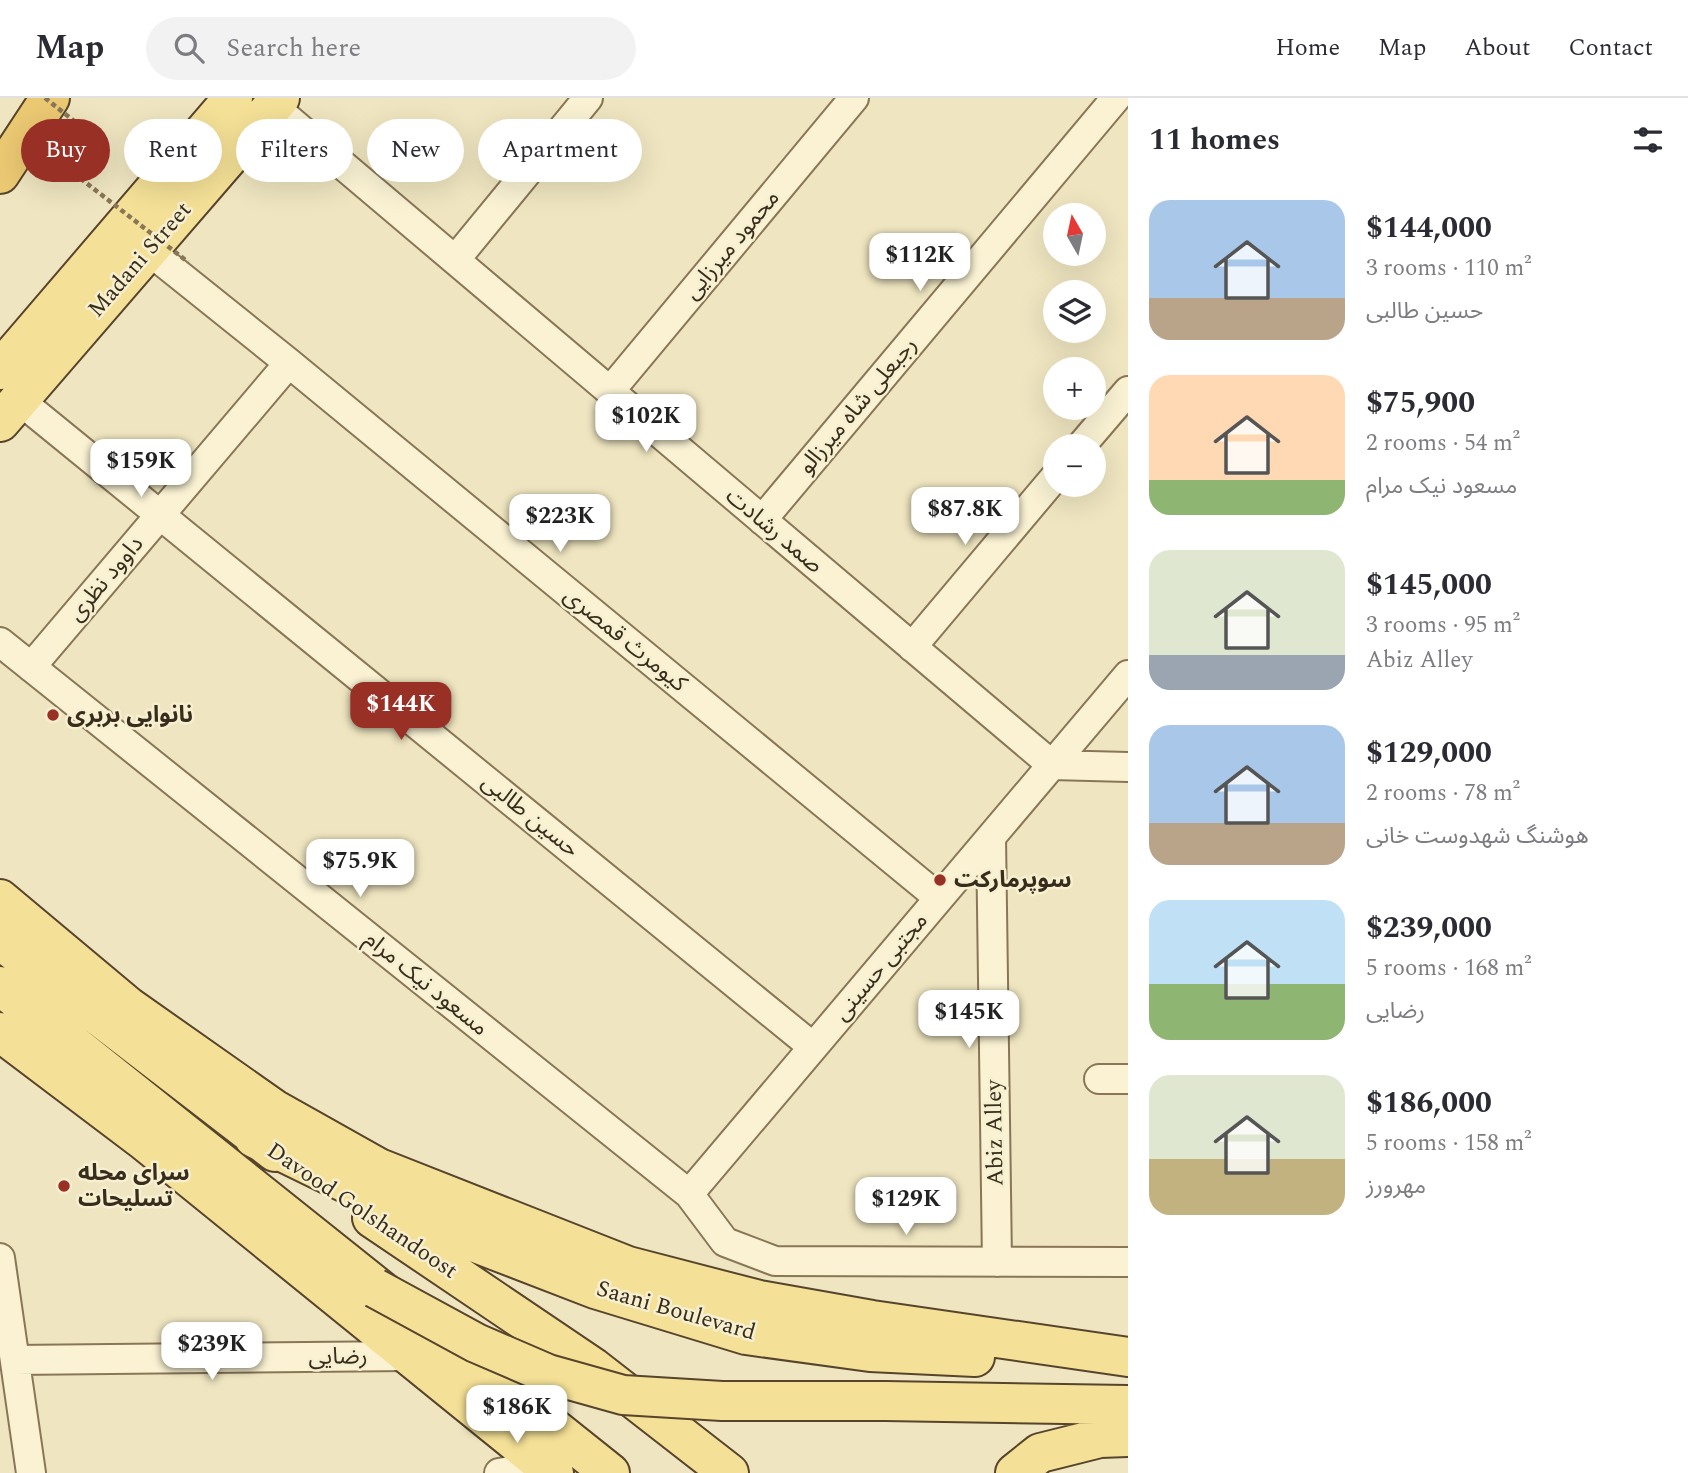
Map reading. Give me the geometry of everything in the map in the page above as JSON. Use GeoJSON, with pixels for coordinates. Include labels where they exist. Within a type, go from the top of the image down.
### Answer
{"type":"FeatureCollection","features":[{"type":"Feature","properties":{"kind":"highway"},"geometry":{"type":"LineString","coordinates":[[0,174],[48,98]]}},
{"type":"Feature","properties":{"kind":"main road","name":"Madani Street"},"geometry":{"type":"LineString","coordinates":[[6,397],[233,98]]}},
{"type":"Feature","properties":{"kind":"main road","name":"Madani Street"},"geometry":{"type":"LineString","coordinates":[[6,397],[148,250],[276,102]]}},
{"type":"Feature","properties":{"kind":"main road"},"geometry":{"type":"LineString","coordinates":[[0,899],[130,1007],[274,1108],[380,1168],[628,1266],[759,1300],[1128,1359]]}},
{"type":"Feature","properties":{"kind":"main road","name":"Davood Golshandoost"},"geometry":{"type":"LineString","coordinates":[[0,940],[254,1138],[594,1368],[729,1473]]}},
{"type":"Feature","properties":{"kind":"main road","name":"Davood Golshandoost"},"geometry":{"type":"LineString","coordinates":[[0,986],[610,1473]]}},
{"type":"Feature","properties":{"kind":"main road"},"geometry":{"type":"LineString","coordinates":[[0,1032],[143,1140],[549,1469]]}},
{"type":"Feature","properties":{"kind":"main road","name":"Saani Boulevard"},"geometry":{"type":"LineString","coordinates":[[254,1138],[442,1230],[595,1289],[746,1335],[870,1352],[1128,1359]]}},
{"type":"Feature","properties":{"kind":"main road"},"geometry":{"type":"LineString","coordinates":[[376,1288],[488,1348],[548,1374],[622,1395],[722,1401],[1128,1405]]}},
{"type":"Feature","properties":{"kind":"main road"},"geometry":{"type":"LineString","coordinates":[[1015,1473],[1040,1453],[1100,1438],[1128,1437]]}},
{"type":"Feature","properties":{"kind":"street"},"geometry":{"type":"LineString","coordinates":[[454,260],[588,98]]}},
{"type":"Feature","properties":{"kind":"street","name":"محمود میرزایی"},"geometry":{"type":"LineString","coordinates":[[610,391],[854,98]]}},
{"type":"Feature","properties":{"kind":"street","name":"رجبعلی شاه میرزالو"},"geometry":{"type":"LineString","coordinates":[[762,520],[1116,98]]}},
{"type":"Feature","properties":{"kind":"street","name":"صمد رشادت"},"geometry":{"type":"LineString","coordinates":[[276,102],[454,260],[1052,765]]}},
{"type":"Feature","properties":{"kind":"street","name":"کیومرث قمصری"},"geometry":{"type":"LineString","coordinates":[[148,250],[939,898]]}},
{"type":"Feature","properties":{"kind":"street","name":"داوود نظری"},"geometry":{"type":"LineString","coordinates":[[31,667],[289,363]]}},
{"type":"Feature","properties":{"kind":"street"},"geometry":{"type":"LineString","coordinates":[[1091,434],[1128,391]]}},
{"type":"Feature","properties":{"kind":"street","name":"حسین طالبی"},"geometry":{"type":"LineString","coordinates":[[6,397],[160,514],[813,1047]]}},
{"type":"Feature","properties":{"kind":"street"},"geometry":{"type":"LineString","coordinates":[[912,647],[1043,491]]}},
{"type":"Feature","properties":{"kind":"street","name":"مسعود نیک مرام"},"geometry":{"type":"LineString","coordinates":[[0,642],[689,1194],[725,1242],[775,1261],[1128,1262]]}},
{"type":"Feature","properties":{"kind":"street","name":"مجتبی حسینی"},"geometry":{"type":"LineString","coordinates":[[689,1194],[1128,675]]}},
{"type":"Feature","properties":{"kind":"street"},"geometry":{"type":"LineString","coordinates":[[1052,765],[1128,767]]}},
{"type":"Feature","properties":{"kind":"street","name":"Abiz Alley"},"geometry":{"type":"LineString","coordinates":[[991,837],[997,1262]]}},
{"type":"Feature","properties":{"kind":"street"},"geometry":{"type":"LineString","coordinates":[[1099,1079],[1128,1079]]}},
{"type":"Feature","properties":{"kind":"street"},"geometry":{"type":"LineString","coordinates":[[0,1258],[31,1473]]}},
{"type":"Feature","properties":{"kind":"street","name":"رضایی"},"geometry":{"type":"LineString","coordinates":[[15,1360],[409,1356]]}},
{"type":"Feature","properties":{"kind":"street"},"geometry":{"type":"LineString","coordinates":[[499,1473],[549,1469]]}},
{"type":"Feature","properties":{"kind":"path"},"geometry":{"type":"LineString","coordinates":[[48,98],[93,136],[67,169],[188,262]]}},
{"type":"Feature","properties":{"kind":"place","name":"نانوایی بربری"},"geometry":{"type":"Point","coordinates":[53,715]}},
{"type":"Feature","properties":{"kind":"place","name":"سوپرمارکت"},"geometry":{"type":"Point","coordinates":[940,880]}},
{"type":"Feature","properties":{"kind":"place","name":"سرای محله تسلیحات"},"geometry":{"type":"Point","coordinates":[64,1186]}}]}
